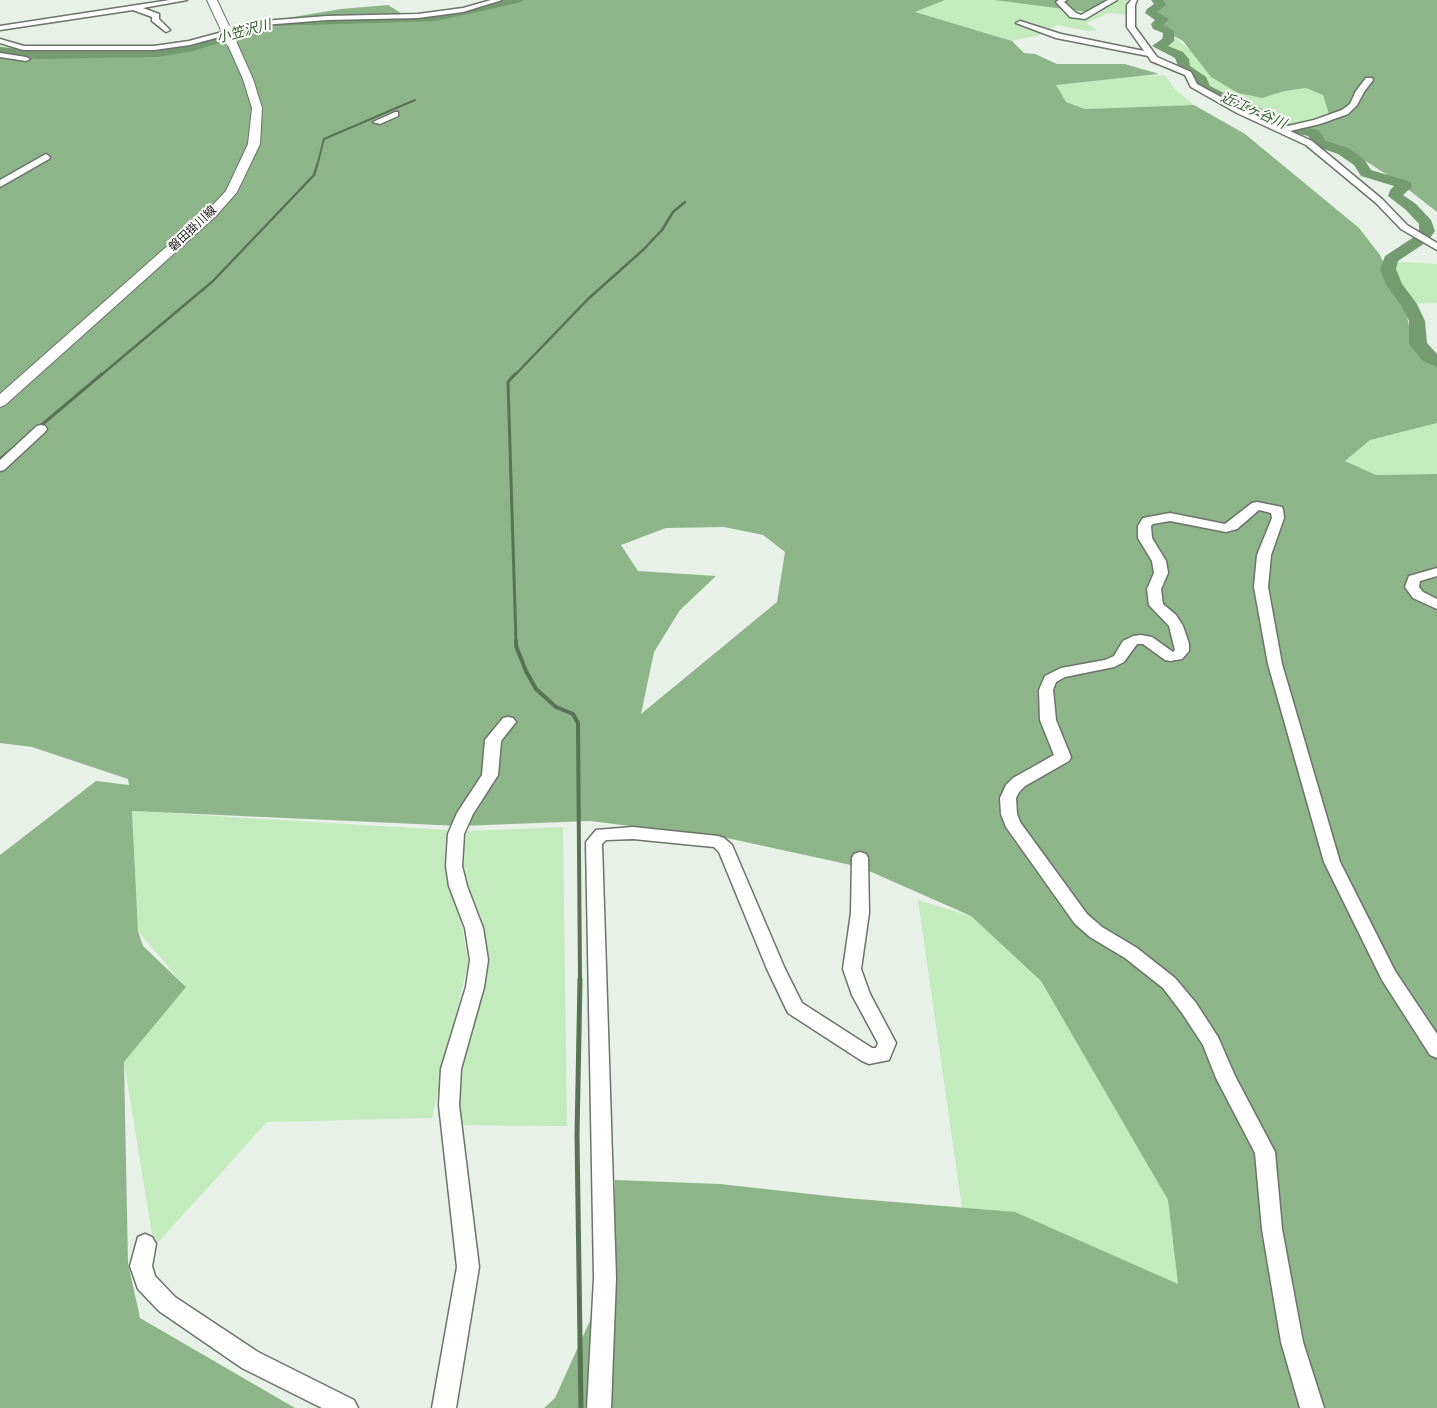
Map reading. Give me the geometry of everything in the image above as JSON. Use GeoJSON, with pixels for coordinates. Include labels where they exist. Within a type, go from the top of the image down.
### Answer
{"type":"FeatureCollection","features":[{"type":"Feature","properties":{"kind":"main road","name":"磐田掛川線"},"geometry":{"type":"LineString","coordinates":[[0,402],[212,212],[231,192],[254,144],[257,108],[248,79],[212,0]]}},
{"type":"Feature","properties":{"kind":"street"},"geometry":{"type":"LineString","coordinates":[[0,28],[133,4],[184,0]]}},
{"type":"Feature","properties":{"kind":"street"},"geometry":{"type":"LineString","coordinates":[[0,41],[23,48],[61,50],[154,48],[190,43],[263,23],[311,19],[418,16],[462,10],[500,0]]}},
{"type":"Feature","properties":{"kind":"street"},"geometry":{"type":"LineString","coordinates":[[1064,0],[1060,2],[1073,15],[1085,17],[1114,0]]}},
{"type":"Feature","properties":{"kind":"street"},"geometry":{"type":"LineString","coordinates":[[1134,0],[1131,4],[1131,27],[1150,54],[1158,61],[1184,72],[1198,88],[1251,116],[1309,143],[1379,201],[1404,227],[1437,247]]}},
{"type":"Feature","properties":{"kind":"street"},"geometry":{"type":"LineString","coordinates":[[133,4],[156,16],[155,18],[166,30]]}},
{"type":"Feature","properties":{"kind":"street"},"geometry":{"type":"LineString","coordinates":[[1020,23],[1059,36],[1150,54]]}},
{"type":"Feature","properties":{"kind":"street"},"geometry":{"type":"LineString","coordinates":[[0,55],[26,59]]}},
{"type":"Feature","properties":{"kind":"street"},"geometry":{"type":"LineString","coordinates":[[1277,128],[1288,129],[1317,122],[1345,112],[1353,105],[1360,91],[1369,80]]}},
{"type":"Feature","properties":{"kind":"street"},"geometry":{"type":"LineString","coordinates":[[377,122],[395,114]]}},
{"type":"Feature","properties":{"kind":"street"},"geometry":{"type":"LineString","coordinates":[[0,184],[46,157]]}},
{"type":"Feature","properties":{"kind":"street"},"geometry":{"type":"LineString","coordinates":[[0,467],[41,429]]}},
{"type":"Feature","properties":{"kind":"street"},"geometry":{"type":"LineString","coordinates":[[1312,1408],[1292,1342],[1272,1230],[1266,1152],[1226,1078],[1211,1042],[1189,1008],[1169,983],[1131,953],[1096,932],[1081,919],[1012,823],[1009,814],[1008,798],[1012,789],[1019,782],[1063,757],[1048,720],[1046,690],[1050,679],[1070,671],[1109,664],[1119,659],[1128,644],[1133,640],[1147,640],[1170,657],[1177,656],[1182,651],[1182,644],[1176,626],[1171,618],[1156,605],[1154,589],[1161,572],[1159,561],[1145,538],[1144,526],[1148,521],[1170,517],[1188,519],[1226,528],[1232,526],[1257,506],[1277,510],[1276,526],[1264,555],[1261,587],[1275,664],[1313,799],[1332,862],[1388,975],[1437,1050]]}},
{"type":"Feature","properties":{"kind":"street"},"geometry":{"type":"LineString","coordinates":[[1437,572],[1414,579],[1412,587],[1418,595],[1437,605]]}},
{"type":"Feature","properties":{"kind":"street"},"geometry":{"type":"LineString","coordinates":[[444,1408],[468,1267],[449,1105],[451,1069],[476,987],[479,960],[474,928],[458,886],[454,866],[456,834],[465,812],[490,775],[493,740],[508,722]]}},
{"type":"Feature","properties":{"kind":"street"},"geometry":{"type":"LineString","coordinates":[[599,1408],[605,1278],[594,842],[602,834],[632,833],[718,842],[726,849],[776,969],[795,1008],[869,1056],[882,1054],[887,1043],[861,995],[852,970],[860,913],[860,858]]}},
{"type":"Feature","properties":{"kind":"street"},"geometry":{"type":"LineString","coordinates":[[144,1244],[141,1266],[146,1282],[167,1304],[250,1360],[346,1408]]}},
{"type":"Feature","properties":{"kind":"green space"},"geometry":{"type":"Polygon","coordinates":[[[497,0],[945,0],[915,12],[1012,41],[1024,53],[1035,54],[1057,64],[1125,64],[1159,74],[1056,85],[1066,102],[1085,109],[1194,105],[1245,134],[1359,228],[1380,255],[1406,313],[1415,350],[1437,365],[1437,423],[1370,440],[1345,461],[1376,475],[1437,474],[1437,1408],[544,1408],[555,1398],[611,1274],[615,1180],[720,1184],[846,1198],[1015,1212],[1178,1284],[1168,1200],[1041,981],[971,916],[860,867],[727,838],[590,821],[460,826],[132,811],[138,931],[143,946],[186,987],[124,1062],[128,1263],[140,1318],[295,1408],[0,1408],[0,855],[96,781],[129,785],[128,779],[32,747],[0,743],[0,57],[80,58],[171,54],[207,46],[237,34],[253,24],[341,9],[388,5],[404,15],[419,19],[497,0]],[[724,527],[666,528],[621,545],[638,571],[716,576],[680,610],[654,652],[641,714],[777,602],[785,552],[763,535],[724,527]]]}},
{"type":"Feature","properties":{"kind":"green space"},"geometry":{"type":"Polygon","coordinates":[[[945,0],[996,0],[1093,11],[1120,0],[1128,0],[1125,5],[1131,15],[1108,13],[1086,23],[1097,30],[1088,31],[1057,25],[1040,35],[1012,41],[914,12],[945,0]]]}},
{"type":"Feature","properties":{"kind":"green space"},"geometry":{"type":"Polygon","coordinates":[[[994,0],[1113,0],[1088,12],[994,0]]]}},
{"type":"Feature","properties":{"kind":"green space"},"geometry":{"type":"Polygon","coordinates":[[[1163,0],[1437,0],[1437,212],[1400,183],[1342,146],[1316,137],[1298,126],[1330,117],[1323,95],[1306,88],[1285,91],[1262,98],[1238,93],[1211,77],[1183,41],[1157,27],[1163,19],[1147,12],[1162,5],[1163,0]]]}},
{"type":"Feature","properties":{"kind":"green space"},"geometry":{"type":"Polygon","coordinates":[[[245,28],[207,46],[149,56],[29,58],[0,52],[0,44],[22,50],[52,48],[150,50],[187,45],[245,28]]]}},
{"type":"Feature","properties":{"kind":"green space"},"geometry":{"type":"Polygon","coordinates":[[[1173,36],[1194,53],[1211,77],[1262,98],[1285,91],[1306,88],[1323,95],[1334,116],[1294,127],[1254,108],[1237,104],[1211,89],[1205,79],[1158,46],[1173,36]]]}},
{"type":"Feature","properties":{"kind":"green space"},"geometry":{"type":"Polygon","coordinates":[[[1165,75],[1174,88],[1194,105],[1085,109],[1066,102],[1055,85],[1132,77],[1165,75]]]}},
{"type":"Feature","properties":{"kind":"green space"},"geometry":{"type":"Polygon","coordinates":[[[1382,261],[1437,264],[1437,303],[1400,304],[1382,261]]]}},
{"type":"Feature","properties":{"kind":"green space"},"geometry":{"type":"Polygon","coordinates":[[[1437,423],[1437,474],[1376,475],[1345,461],[1370,440],[1437,423]]]}},
{"type":"Feature","properties":{"kind":"green space"},"geometry":{"type":"Polygon","coordinates":[[[132,811],[447,830],[468,963],[432,1118],[267,1122],[154,1247],[124,1062],[185,987],[138,931],[132,811]]]}},
{"type":"Feature","properties":{"kind":"green space"},"geometry":{"type":"Polygon","coordinates":[[[563,827],[567,1126],[451,1125],[476,944],[458,886],[467,831],[563,827]]]}},
{"type":"Feature","properties":{"kind":"green space"},"geometry":{"type":"Polygon","coordinates":[[[918,900],[971,916],[1041,981],[1168,1200],[1178,1284],[962,1208],[918,900]]]}},
{"type":"Feature","properties":{"kind":"waterway","name":"小笠沢川"},"geometry":{"type":"LineString","coordinates":[[0,51],[38,55],[158,53],[189,48],[274,23],[436,18],[518,0]]}},
{"type":"Feature","properties":{"kind":"waterway","name":"近江ヶ谷川"},"geometry":{"type":"LineString","coordinates":[[1157,0],[1160,5],[1151,13],[1163,19],[1157,24],[1157,27],[1168,31],[1169,36],[1168,41],[1158,46],[1179,55],[1183,59],[1184,68],[1202,80],[1204,88],[1238,106],[1257,112],[1277,125],[1313,133],[1320,143],[1343,151],[1359,162],[1366,173],[1406,185],[1397,190],[1395,196],[1411,207],[1426,223],[1427,231],[1423,238],[1391,259],[1388,269],[1394,285],[1409,304],[1417,321],[1418,344],[1429,357],[1437,362]]}},
{"type":"Feature","properties":{"kind":"waterway"},"geometry":{"type":"LineString","coordinates":[[317,166],[324,139],[415,100]]}},
{"type":"Feature","properties":{"kind":"waterway"},"geometry":{"type":"LineString","coordinates":[[100,376],[213,281],[314,175],[317,165]]}},
{"type":"Feature","properties":{"kind":"waterway"},"geometry":{"type":"LineString","coordinates":[[514,376],[588,299],[643,250],[662,230],[673,212],[685,202]]}},
{"type":"Feature","properties":{"kind":"waterway"},"geometry":{"type":"LineString","coordinates":[[38,428],[102,374]]}},
{"type":"Feature","properties":{"kind":"waterway"},"geometry":{"type":"LineString","coordinates":[[515,374],[508,382],[516,642]]}},
{"type":"Feature","properties":{"kind":"waterway"},"geometry":{"type":"LineString","coordinates":[[0,459],[11,450]]}},
{"type":"Feature","properties":{"kind":"waterway"},"geometry":{"type":"LineString","coordinates":[[516,642],[526,671],[536,689],[556,707],[573,714],[578,723],[580,979]]}},
{"type":"Feature","properties":{"kind":"waterway"},"geometry":{"type":"LineString","coordinates":[[580,979],[577,1136],[581,1408]]}}]}
